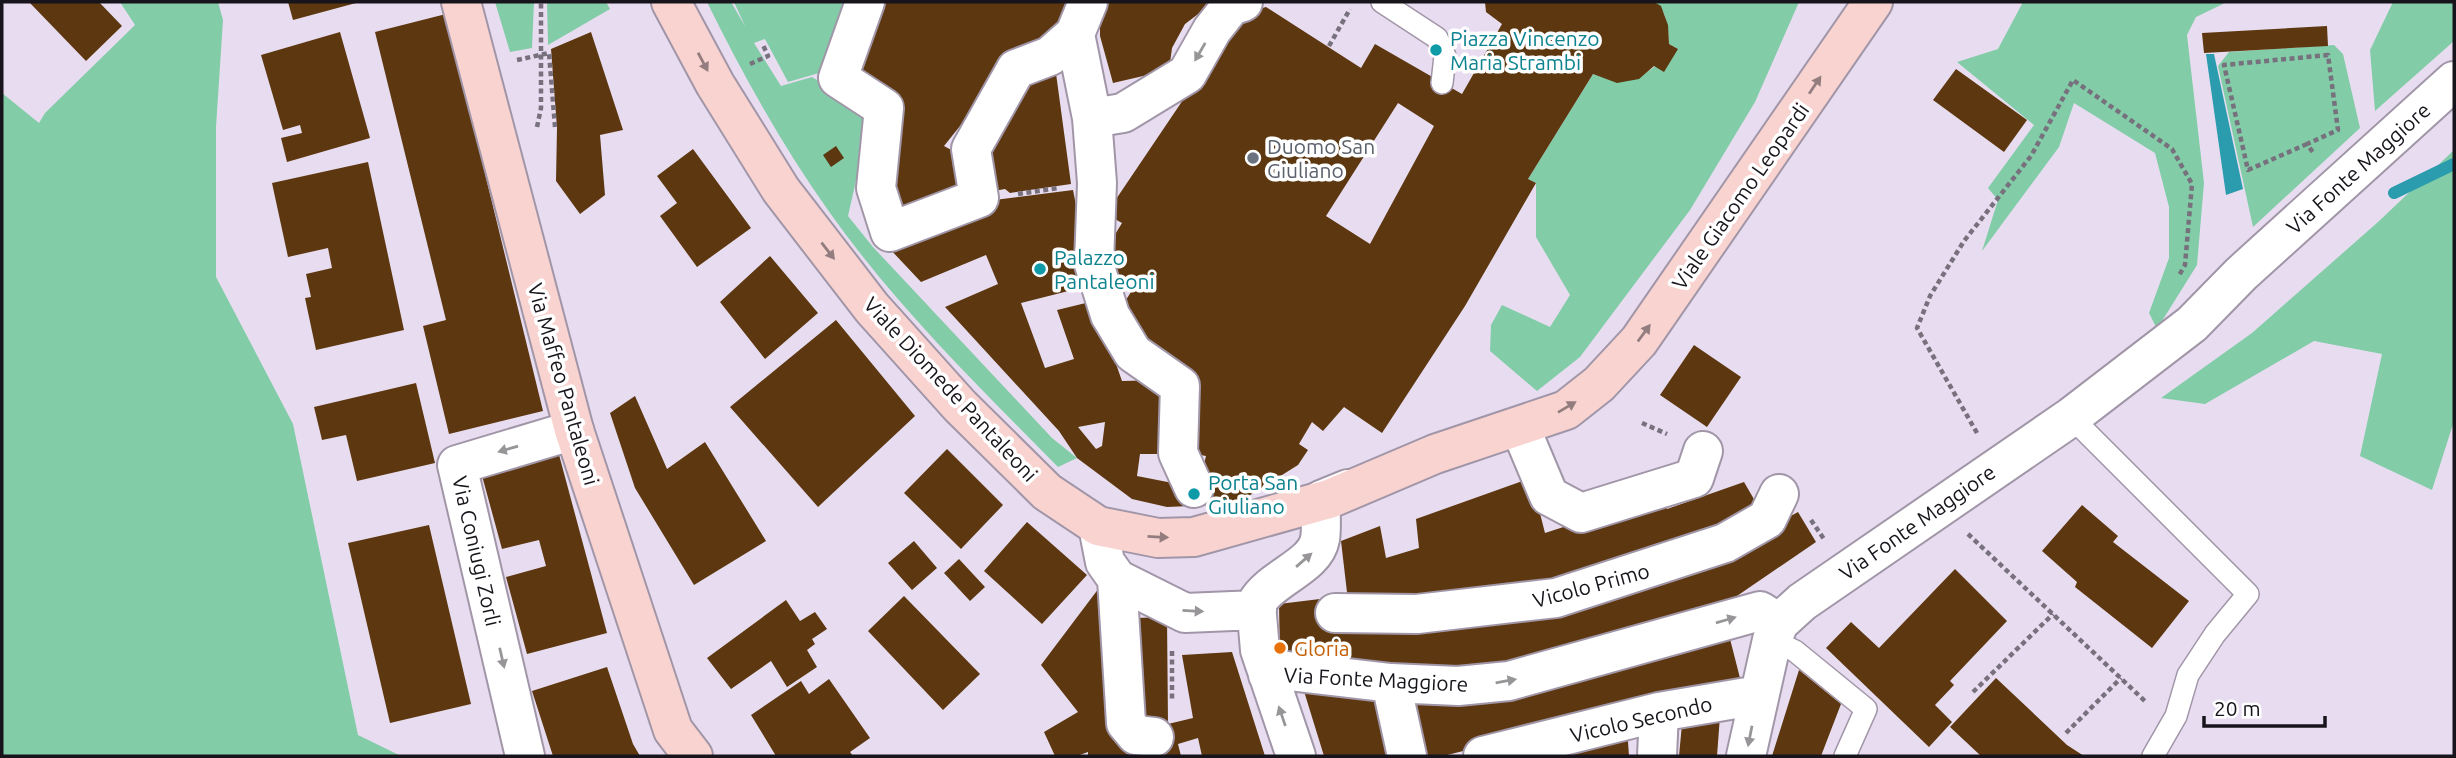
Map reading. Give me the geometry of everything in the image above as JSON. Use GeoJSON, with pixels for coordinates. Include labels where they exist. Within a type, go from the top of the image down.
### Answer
{"type":"FeatureCollection","features":[{"type":"Feature","properties":{"kind":"main road","name":"Via Maffeo Pantaleoni"},"geometry":{"type":"LineString","coordinates":[[461,2],[574,430],[673,730],[693,756]]}},
{"type":"Feature","properties":{"kind":"main road","name":"Viale Diomede Pantaleoni"},"geometry":{"type":"LineString","coordinates":[[671,2],[715,84],[781,190],[872,308],[960,406],[1047,492],[1098,526],[1158,538],[1194,537],[1321,500],[1435,454],[1502,433]]}},
{"type":"Feature","properties":{"kind":"main road","name":"Viale Giacomo Leopardi"},"geometry":{"type":"LineString","coordinates":[[1502,433],[1566,410],[1600,384],[1639,341],[1873,2]]}},
{"type":"Feature","properties":{"kind":"street"},"geometry":{"type":"LineString","coordinates":[[865,2],[838,78],[884,108],[876,188],[891,232],[979,198],[971,149],[1016,69],[1050,56],[1081,18]]}},
{"type":"Feature","properties":{"kind":"street"},"geometry":{"type":"LineString","coordinates":[[1092,118],[1122,113],[1187,74],[1212,30],[1231,6],[1243,2]]}},
{"type":"Feature","properties":{"kind":"street"},"geometry":{"type":"LineString","coordinates":[[1081,18],[1097,183],[1094,264],[1110,315],[1133,353],[1180,386],[1178,453],[1194,488]]}},
{"type":"Feature","properties":{"kind":"street","name":"Via Fonte Maggiore"},"geometry":{"type":"LineString","coordinates":[[1268,675],[1288,671],[1391,683],[1458,686],[1509,681],[1760,611],[1775,631],[1802,602],[1944,507],[1996,467],[2071,417],[2192,324],[2241,274],[2454,81]]}},
{"type":"Feature","properties":{"kind":"street","name":"Via Coniugi Zorli"},"geometry":{"type":"LineString","coordinates":[[525,756],[457,465],[574,430]]}},
{"type":"Feature","properties":{"kind":"street"},"geometry":{"type":"LineString","coordinates":[[1502,433],[1549,496],[1581,513],[1694,478],[1703,451]]}},
{"type":"Feature","properties":{"kind":"street","name":"Vicolo Primo"},"geometry":{"type":"LineString","coordinates":[[1335,613],[1417,614],[1556,598],[1726,543],[1767,519],[1779,494]]}},
{"type":"Feature","properties":{"kind":"street"},"geometry":{"type":"LineString","coordinates":[[1296,756],[1260,650],[1256,607],[1274,581],[1309,559],[1320,540],[1321,500]]}},
{"type":"Feature","properties":{"kind":"street"},"geometry":{"type":"LineString","coordinates":[[1098,526],[1105,562],[1117,579],[1185,613],[1256,607]]}},
{"type":"Feature","properties":{"kind":"street"},"geometry":{"type":"LineString","coordinates":[[1117,579],[1126,723],[1136,735],[1163,723]]}},
{"type":"Feature","properties":{"kind":"street"},"geometry":{"type":"LineString","coordinates":[[1746,756],[1775,631]]}},
{"type":"Feature","properties":{"kind":"street"},"geometry":{"type":"LineString","coordinates":[[1391,683],[1407,756]]}},
{"type":"Feature","properties":{"kind":"street","name":"Vicolo Secondo"},"geometry":{"type":"LineString","coordinates":[[1483,756],[1659,712],[1759,695]]}},
{"type":"Feature","properties":{"kind":"street"},"geometry":{"type":"LineString","coordinates":[[1657,756],[1659,712]]}},
{"type":"Feature","properties":{"kind":"lane"},"geometry":{"type":"LineString","coordinates":[[1382,2],[1437,38],[1445,56],[1442,83]]}},
{"type":"Feature","properties":{"kind":"lane"},"geometry":{"type":"LineString","coordinates":[[2071,417],[2248,594],[2215,634],[2188,675],[2176,716],[2152,756]]}},
{"type":"Feature","properties":{"kind":"lane"},"geometry":{"type":"LineString","coordinates":[[1775,631],[1795,651],[1866,709],[1845,756]]}},
{"type":"Feature","properties":{"kind":"path"},"geometry":{"type":"LineString","coordinates":[[541,2],[541,108]]}},
{"type":"Feature","properties":{"kind":"path"},"geometry":{"type":"LineString","coordinates":[[1329,46],[1350,8]]}},
{"type":"Feature","properties":{"kind":"path"},"geometry":{"type":"LineString","coordinates":[[762,58],[768,56],[763,45]]}},
{"type":"Feature","properties":{"kind":"path"},"geometry":{"type":"LineString","coordinates":[[526,57],[549,53],[555,127]]}},
{"type":"Feature","properties":{"kind":"path"},"geometry":{"type":"LineString","coordinates":[[2329,55],[2338,130],[2307,144],[2248,170],[2224,65],[2329,55]]}},
{"type":"Feature","properties":{"kind":"path"},"geometry":{"type":"LineString","coordinates":[[1996,467],[1917,328],[1930,296],[1964,241],[2031,156],[2073,80],[2172,149],[2192,184],[2185,265],[2171,288]]}},
{"type":"Feature","properties":{"kind":"path"},"geometry":{"type":"LineString","coordinates":[[2307,144],[2337,186]]}},
{"type":"Feature","properties":{"kind":"path"},"geometry":{"type":"LineString","coordinates":[[1004,196],[1072,186]]}},
{"type":"Feature","properties":{"kind":"path"},"geometry":{"type":"LineString","coordinates":[[1809,517],[1821,534]]}},
{"type":"Feature","properties":{"kind":"path"},"geometry":{"type":"LineString","coordinates":[[1964,530],[2155,711]]}},
{"type":"Feature","properties":{"kind":"path"},"geometry":{"type":"LineString","coordinates":[[1973,692],[2053,614]]}},
{"type":"Feature","properties":{"kind":"path"},"geometry":{"type":"LineString","coordinates":[[1163,723],[1170,654],[1174,645]]}},
{"type":"Feature","properties":{"kind":"path"},"geometry":{"type":"LineString","coordinates":[[2066,733],[2121,678]]}},
{"type":"Feature","properties":{"kind":"green space"},"geometry":{"type":"Polygon","coordinates":[[[120,2],[218,2],[223,20],[216,127],[216,277],[293,424],[358,735],[401,756],[2,756],[2,93],[39,123],[45,113],[135,25],[120,2]]]}},
{"type":"Feature","properties":{"kind":"green space"},"geometry":{"type":"Polygon","coordinates":[[[495,2],[534,2],[532,48],[510,52],[495,2]]]}},
{"type":"Feature","properties":{"kind":"green space"},"geometry":{"type":"Polygon","coordinates":[[[547,2],[606,2],[610,9],[548,45],[547,2]]]}},
{"type":"Feature","properties":{"kind":"green space"},"geometry":{"type":"Polygon","coordinates":[[[707,2],[731,2],[745,26],[734,2],[847,2],[819,73],[788,82],[765,39],[754,43],[781,86],[812,77],[871,114],[848,216],[873,247],[1052,438],[1077,458],[1058,467],[939,345],[882,281],[830,213],[796,162],[749,83],[707,2]]]}},
{"type":"Feature","properties":{"kind":"green space"},"geometry":{"type":"Polygon","coordinates":[[[1654,2],[1799,2],[1755,102],[1690,210],[1580,357],[1537,391],[1490,351],[1491,325],[1502,305],[1550,327],[1570,295],[1536,237],[1536,183],[1528,179],[1593,74],[1608,79],[1630,79],[1648,72],[1678,49],[1669,44],[1665,15],[1654,2]]]}},
{"type":"Feature","properties":{"kind":"green space"},"geometry":{"type":"Polygon","coordinates":[[[2023,2],[2227,2],[2196,17],[2187,35],[2204,183],[2197,265],[2157,329],[2149,313],[2169,258],[2169,207],[2155,153],[2074,103],[2059,147],[1982,251],[1998,200],[1988,188],[2034,125],[1957,62],[1998,49],[2023,2]]]}},
{"type":"Feature","properties":{"kind":"green space"},"geometry":{"type":"Polygon","coordinates":[[[2393,2],[2454,2],[2454,41],[2375,111],[2370,50],[2393,2]]]}},
{"type":"Feature","properties":{"kind":"green space"},"geometry":{"type":"Polygon","coordinates":[[[2334,45],[2343,54],[2360,128],[2253,227],[2218,66],[2229,52],[2334,45]]]}},
{"type":"Feature","properties":{"kind":"green space"},"geometry":{"type":"Polygon","coordinates":[[[2454,150],[2454,421],[2432,490],[2360,456],[2382,354],[2314,341],[2205,404],[2161,398],[2252,333],[2378,222],[2454,150]]]}},
{"type":"Feature","properties":{"kind":"water"},"geometry":{"type":"Polygon","coordinates":[[[2206,54],[2214,54],[2243,189],[2226,195],[2206,54]]]}},
{"type":"Feature","properties":{"kind":"building"},"geometry":{"type":"Polygon","coordinates":[[[29,2],[99,2],[122,26],[86,61],[29,2]]]}},
{"type":"Feature","properties":{"kind":"building"},"geometry":{"type":"Polygon","coordinates":[[[288,2],[356,2],[356,3],[293,20],[288,2]]]}},
{"type":"Feature","properties":{"kind":"building"},"geometry":{"type":"Polygon","coordinates":[[[879,2],[1071,2],[1044,46],[1016,56],[944,146],[964,157],[958,194],[892,218],[891,98],[850,72],[879,2]]]}},
{"type":"Feature","properties":{"kind":"building"},"geometry":{"type":"Polygon","coordinates":[[[1100,2],[1214,2],[1185,24],[1172,48],[1169,70],[1113,83],[1100,36],[1100,2]]]}},
{"type":"Feature","properties":{"kind":"building"},"geometry":{"type":"Polygon","coordinates":[[[1485,2],[1654,2],[1661,6],[1668,25],[1669,44],[1678,49],[1664,72],[1654,66],[1639,79],[1617,83],[1593,74],[1528,179],[1536,183],[1465,306],[1382,433],[1344,407],[1323,431],[1312,422],[1299,444],[1308,450],[1298,465],[1236,504],[1167,507],[1132,499],[1077,458],[1059,431],[945,307],[998,284],[986,255],[921,282],[889,248],[987,201],[1073,190],[1092,285],[1021,303],[1045,368],[1074,359],[1057,310],[1094,301],[1122,381],[1163,380],[1163,454],[1140,454],[1137,476],[1198,488],[1206,456],[1190,453],[1156,356],[1122,306],[1131,292],[1128,285],[1097,264],[1122,223],[1106,214],[1241,14],[1266,7],[1361,68],[1375,44],[1462,94],[1502,24],[1486,12],[1485,2]],[[1398,103],[1326,216],[1370,244],[1434,126],[1398,103]],[[1105,422],[1078,427],[1096,449],[1102,446],[1105,422]]]}},
{"type":"Feature","properties":{"kind":"building"},"geometry":{"type":"Polygon","coordinates":[[[446,14],[543,411],[449,434],[423,326],[446,320],[375,32],[446,14]]]}},
{"type":"Feature","properties":{"kind":"building"},"geometry":{"type":"Polygon","coordinates":[[[2327,26],[2328,46],[2204,53],[2202,33],[2327,26]]]}},
{"type":"Feature","properties":{"kind":"building"},"geometry":{"type":"Polygon","coordinates":[[[340,32],[370,138],[287,162],[281,138],[302,133],[300,125],[283,130],[261,55],[340,32]]]}},
{"type":"Feature","properties":{"kind":"building"},"geometry":{"type":"Polygon","coordinates":[[[591,32],[623,130],[600,135],[605,195],[580,214],[556,181],[557,128],[551,49],[591,32]]]}},
{"type":"Feature","properties":{"kind":"building"},"geometry":{"type":"Polygon","coordinates":[[[1055,66],[1071,184],[1010,193],[1005,189],[994,191],[982,141],[1015,82],[1055,66]]]}},
{"type":"Feature","properties":{"kind":"building"},"geometry":{"type":"Polygon","coordinates":[[[1956,69],[2027,120],[2004,152],[1933,100],[1956,69]]]}},
{"type":"Feature","properties":{"kind":"building"},"geometry":{"type":"Polygon","coordinates":[[[836,146],[844,158],[831,167],[823,155],[836,146]]]}},
{"type":"Feature","properties":{"kind":"building"},"geometry":{"type":"Polygon","coordinates":[[[693,149],[751,228],[697,267],[660,216],[677,203],[657,176],[693,149]]]}},
{"type":"Feature","properties":{"kind":"building"},"geometry":{"type":"Polygon","coordinates":[[[368,162],[404,330],[316,350],[305,298],[311,297],[306,274],[332,268],[328,248],[288,257],[272,183],[368,162]]]}},
{"type":"Feature","properties":{"kind":"building"},"geometry":{"type":"Polygon","coordinates":[[[770,256],[818,313],[765,359],[720,302],[770,256]]]}},
{"type":"Feature","properties":{"kind":"building"},"geometry":{"type":"Polygon","coordinates":[[[836,320],[915,416],[818,507],[730,407],[836,320]]]}},
{"type":"Feature","properties":{"kind":"building"},"geometry":{"type":"Polygon","coordinates":[[[1694,345],[1741,377],[1707,427],[1660,395],[1694,345]]]}},
{"type":"Feature","properties":{"kind":"building"},"geometry":{"type":"Polygon","coordinates":[[[416,383],[435,463],[357,481],[346,435],[322,440],[314,407],[416,383]]]}},
{"type":"Feature","properties":{"kind":"building"},"geometry":{"type":"Polygon","coordinates":[[[635,396],[667,469],[705,442],[766,541],[694,585],[635,488],[610,413],[635,396]]]}},
{"type":"Feature","properties":{"kind":"building"},"geometry":{"type":"Polygon","coordinates":[[[947,449],[1003,505],[961,549],[904,493],[947,449]]]}},
{"type":"Feature","properties":{"kind":"building"},"geometry":{"type":"Polygon","coordinates":[[[558,451],[607,633],[527,654],[506,577],[546,566],[539,540],[502,549],[481,472],[558,451]]]}},
{"type":"Feature","properties":{"kind":"building"},"geometry":{"type":"Polygon","coordinates":[[[1531,478],[1545,533],[1662,495],[1667,509],[1744,482],[1762,513],[1513,595],[1348,601],[1341,541],[1380,526],[1386,558],[1419,548],[1416,519],[1531,478]]]}},
{"type":"Feature","properties":{"kind":"building"},"geometry":{"type":"Polygon","coordinates":[[[2082,505],[2118,536],[2113,542],[2189,601],[2152,648],[2075,587],[2077,582],[2042,551],[2082,505]]]}},
{"type":"Feature","properties":{"kind":"building"},"geometry":{"type":"Polygon","coordinates":[[[1798,512],[1816,542],[1734,598],[1546,659],[1456,673],[1280,656],[1279,604],[1320,599],[1324,623],[1429,626],[1751,538],[1798,512]]]}},
{"type":"Feature","properties":{"kind":"building"},"geometry":{"type":"Polygon","coordinates":[[[1027,522],[1087,575],[1042,624],[984,571],[1027,522]]]}},
{"type":"Feature","properties":{"kind":"building"},"geometry":{"type":"Polygon","coordinates":[[[429,525],[471,704],[390,723],[348,543],[429,525]]]}},
{"type":"Feature","properties":{"kind":"building"},"geometry":{"type":"Polygon","coordinates":[[[914,541],[937,568],[912,590],[888,563],[914,541]]]}},
{"type":"Feature","properties":{"kind":"building"},"geometry":{"type":"Polygon","coordinates":[[[959,559],[985,587],[970,601],[944,573],[959,559]]]}},
{"type":"Feature","properties":{"kind":"building"},"geometry":{"type":"Polygon","coordinates":[[[1955,569],[2007,621],[1950,681],[1954,685],[1935,705],[1952,722],[1929,747],[1826,648],[1851,622],[1879,648],[1955,569]]]}},
{"type":"Feature","properties":{"kind":"building"},"geometry":{"type":"Polygon","coordinates":[[[1099,588],[1139,731],[1135,618],[1167,617],[1168,724],[1193,718],[1182,655],[1232,652],[1265,756],[1202,756],[1198,738],[1178,744],[1181,756],[1088,756],[1088,752],[1077,756],[1055,756],[1044,732],[1078,712],[1041,665],[1099,588]]]}},
{"type":"Feature","properties":{"kind":"building"},"geometry":{"type":"Polygon","coordinates":[[[904,596],[980,674],[943,710],[868,631],[904,596]]]}},
{"type":"Feature","properties":{"kind":"building"},"geometry":{"type":"Polygon","coordinates":[[[786,600],[800,621],[815,612],[827,629],[812,639],[815,644],[807,650],[817,667],[787,687],[771,661],[731,689],[707,658],[786,600]]]}},
{"type":"Feature","properties":{"kind":"building"},"geometry":{"type":"Polygon","coordinates":[[[1729,635],[1741,682],[1443,756],[1412,756],[1398,700],[1729,635]]]}},
{"type":"Feature","properties":{"kind":"building"},"geometry":{"type":"Polygon","coordinates":[[[607,667],[633,744],[640,756],[553,756],[532,691],[607,667]]]}},
{"type":"Feature","properties":{"kind":"building"},"geometry":{"type":"Polygon","coordinates":[[[1799,670],[1841,704],[1821,756],[1772,756],[1799,670]]]}},
{"type":"Feature","properties":{"kind":"building"},"geometry":{"type":"Polygon","coordinates":[[[1996,678],[2067,745],[2084,756],[1981,756],[1950,727],[1996,678]]]}},
{"type":"Feature","properties":{"kind":"building"},"geometry":{"type":"Polygon","coordinates":[[[829,679],[870,738],[850,752],[853,756],[776,756],[751,715],[801,681],[809,694],[829,679]]]}},
{"type":"Feature","properties":{"kind":"building"},"geometry":{"type":"Polygon","coordinates":[[[1303,688],[1375,693],[1401,756],[1324,756],[1303,688]]]}},
{"type":"Feature","properties":{"kind":"building"},"geometry":{"type":"Polygon","coordinates":[[[1720,716],[1717,756],[1679,756],[1682,724],[1720,716]]]}},
{"type":"Feature","properties":{"kind":"building"},"geometry":{"type":"Polygon","coordinates":[[[1627,727],[1629,756],[1527,756],[1627,727]]]}},
{"type":"Feature","properties":{"kind":"waterway"},"geometry":{"type":"LineString","coordinates":[[2394,193],[2454,164]]}},
{"type":"Feature","properties":{"kind":"place","name":"Piazza Vincenzo Maria Strambi"},"geometry":{"type":"Point","coordinates":[1436,50]}},
{"type":"Feature","properties":{"kind":"place","name":"Duomo San Giuliano"},"geometry":{"type":"Point","coordinates":[1253,158]}},
{"type":"Feature","properties":{"kind":"place","name":"Palazzo Pantaleoni"},"geometry":{"type":"Point","coordinates":[1040,269]}},
{"type":"Feature","properties":{"kind":"place","name":"Porta San Giuliano"},"geometry":{"type":"Point","coordinates":[1194,494]}},
{"type":"Feature","properties":{"kind":"place","name":"Gloria"},"geometry":{"type":"Point","coordinates":[1280,648]}}]}
